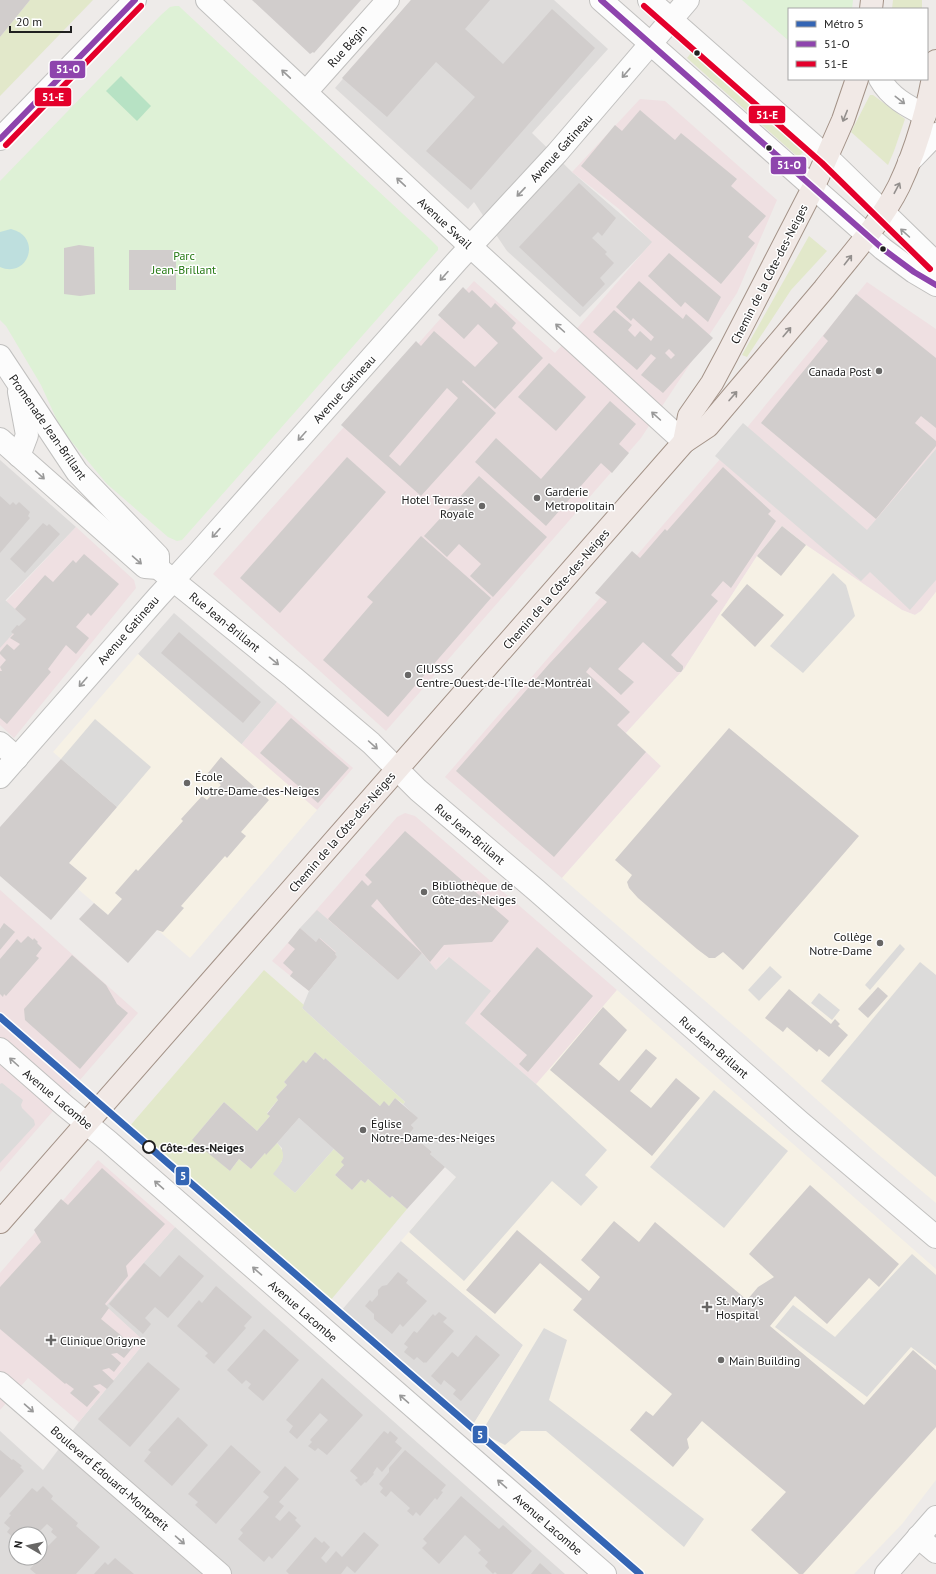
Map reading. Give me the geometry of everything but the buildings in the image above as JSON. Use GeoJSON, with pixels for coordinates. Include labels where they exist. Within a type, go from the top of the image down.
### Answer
{"type":"FeatureCollection","features":[{"type":"Feature","properties":{"kind":"main road","name":"Chemin de la Côte-des-Neiges"},"geometry":{"type":"LineString","coordinates":[[0,1222],[684,442],[708,426],[844,264],[867,235],[898,187],[909,162],[925,115],[936,61]]}},
{"type":"Feature","properties":{"kind":"main road","name":"Chemin de la Côte-des-Neiges"},"geometry":{"type":"LineString","coordinates":[[684,442],[690,416],[712,383],[813,188],[848,107],[857,80]]}},
{"type":"Feature","properties":{"kind":"street"},"geometry":{"type":"LineString","coordinates":[[0,139],[136,0]]}},
{"type":"Feature","properties":{"kind":"street","name":"Avenue Swail"},"geometry":{"type":"LineString","coordinates":[[207,0],[471,247],[684,442]]}},
{"type":"Feature","properties":{"kind":"street","name":"Rue Bégin"},"geometry":{"type":"LineString","coordinates":[[306,92],[388,0]]}},
{"type":"Feature","properties":{"kind":"street"},"geometry":{"type":"LineString","coordinates":[[601,0],[883,249],[914,272],[936,285]]}},
{"type":"Feature","properties":{"kind":"street"},"geometry":{"type":"LineString","coordinates":[[649,0],[827,157],[936,263]]}},
{"type":"Feature","properties":{"kind":"street","name":"Avenue Gatineau"},"geometry":{"type":"LineString","coordinates":[[0,777],[166,574],[557,153],[672,21],[688,0]]}},
{"type":"Feature","properties":{"kind":"street"},"geometry":{"type":"LineString","coordinates":[[881,80],[888,90],[902,103],[925,115]]}},
{"type":"Feature","properties":{"kind":"street","name":"Chemin de la Côte-des-Neiges"},"geometry":{"type":"LineString","coordinates":[[909,162],[936,134]]}},
{"type":"Feature","properties":{"kind":"street","name":"Promenade Jean-Brillant"},"geometry":{"type":"LineString","coordinates":[[0,356],[77,472],[158,556],[166,574]]}},
{"type":"Feature","properties":{"kind":"street"},"geometry":{"type":"LineString","coordinates":[[18,383],[28,435],[19,456]]}},
{"type":"Feature","properties":{"kind":"street","name":"Rue Jean-Brillant"},"geometry":{"type":"LineString","coordinates":[[0,439],[145,567],[166,574],[293,677],[374,746],[418,790],[544,897],[736,1066],[936,1237]]}},
{"type":"Feature","properties":{"kind":"street"},"geometry":{"type":"LineString","coordinates":[[0,744],[16,758]]}},
{"type":"Feature","properties":{"kind":"street","name":"Avenue Lacombe"},"geometry":{"type":"LineString","coordinates":[[0,1049],[605,1574]]}},
{"type":"Feature","properties":{"kind":"street","name":"Boulevard Édouard-Montpetit"},"geometry":{"type":"LineString","coordinates":[[0,1383],[220,1574]]}},
{"type":"Feature","properties":{"kind":"street"},"geometry":{"type":"LineString","coordinates":[[886,1574],[936,1517]]}},
{"type":"Feature","properties":{"kind":"street"},"geometry":{"type":"LineString","coordinates":[[918,1537],[936,1552]]}},
{"type":"Feature","properties":{"kind":"shaded area"},"geometry":{"type":"Polygon","coordinates":[[[411,0],[554,0],[608,49],[532,133],[572,172],[653,242],[580,317],[507,251],[474,202],[468,209],[335,88],[411,0]]]}},
{"type":"Feature","properties":{"kind":"shaded area"},"geometry":{"type":"Polygon","coordinates":[[[640,99],[665,101],[777,200],[737,293],[641,438],[386,731],[213,574],[474,281],[555,353],[652,242],[619,209],[572,172],[640,99]]]}},
{"type":"Feature","properties":{"kind":"shaded area"},"geometry":{"type":"Polygon","coordinates":[[[867,282],[936,329],[936,592],[921,611],[915,615],[902,610],[806,545],[782,526],[757,556],[684,669],[626,733],[661,766],[562,878],[445,777],[740,436],[867,282]]]}},
{"type":"Feature","properties":{"kind":"shaded area"},"geometry":{"type":"Polygon","coordinates":[[[743,423],[867,530],[936,449],[936,580],[910,610],[870,572],[861,581],[715,456],[743,423]]]}},
{"type":"Feature","properties":{"kind":"shaded area"},"geometry":{"type":"Polygon","coordinates":[[[0,460],[76,527],[0,606],[0,460]]]}},
{"type":"Feature","properties":{"kind":"shaded area"},"geometry":{"type":"Polygon","coordinates":[[[782,526],[806,545],[902,610],[915,615],[921,611],[936,592],[936,1203],[873,1150],[747,1037],[562,878],[661,766],[626,733],[684,669],[757,556],[782,526]]]}},
{"type":"Feature","properties":{"kind":"shaded area"},"geometry":{"type":"Polygon","coordinates":[[[76,527],[134,580],[136,588],[14,738],[0,725],[0,608],[76,527]]]}},
{"type":"Feature","properties":{"kind":"shaded area"},"geometry":{"type":"Polygon","coordinates":[[[833,573],[846,585],[855,616],[803,673],[770,646],[833,573]]]}},
{"type":"Feature","properties":{"kind":"shaded area"},"geometry":{"type":"Polygon","coordinates":[[[4,599],[26,619],[0,648],[0,604],[4,599]]]}},
{"type":"Feature","properties":{"kind":"shaded area"},"geometry":{"type":"Polygon","coordinates":[[[174,613],[277,702],[241,745],[138,654],[174,613]]]}},
{"type":"Feature","properties":{"kind":"shaded area","name":"École Notre-Dame-des-Neiges"},"geometry":{"type":"Polygon","coordinates":[[[138,654],[317,810],[190,958],[122,899],[108,915],[78,889],[87,878],[69,863],[117,807],[53,752],[138,654]]]}},
{"type":"Feature","properties":{"kind":"shaded area"},"geometry":{"type":"Polygon","coordinates":[[[277,702],[353,768],[317,810],[241,745],[277,702]]]}},
{"type":"Feature","properties":{"kind":"shaded area"},"geometry":{"type":"Polygon","coordinates":[[[95,719],[151,767],[117,807],[61,759],[95,719]]]}},
{"type":"Feature","properties":{"kind":"shaded area"},"geometry":{"type":"Polygon","coordinates":[[[405,813],[415,816],[617,990],[537,1085],[465,1023],[448,957],[436,970],[398,980],[337,957],[309,991],[272,961],[397,817],[405,813]]]}},
{"type":"Feature","properties":{"kind":"shaded area"},"geometry":{"type":"Polygon","coordinates":[[[0,890],[138,1013],[0,1172],[0,890]]]}},
{"type":"Feature","properties":{"kind":"shaded area"},"geometry":{"type":"Polygon","coordinates":[[[317,910],[398,980],[422,953],[436,970],[449,957],[491,991],[465,1023],[537,1085],[607,1150],[585,1175],[598,1187],[581,1206],[552,1181],[464,1281],[409,1232],[456,1177],[430,1154],[432,1152],[410,1133],[414,1128],[411,1125],[417,1118],[403,1104],[405,1102],[302,1008],[309,991],[337,957],[335,954],[336,952],[320,938],[316,942],[300,928],[317,910]]]}},
{"type":"Feature","properties":{"kind":"shaded area"},"geometry":{"type":"Polygon","coordinates":[[[900,944],[905,949],[870,990],[865,985],[900,944]]]}},
{"type":"Feature","properties":{"kind":"shaded area"},"geometry":{"type":"Polygon","coordinates":[[[920,962],[936,975],[936,1177],[821,1081],[920,962]]]}},
{"type":"Feature","properties":{"kind":"shaded area"},"geometry":{"type":"Polygon","coordinates":[[[770,966],[782,977],[759,1001],[748,990],[770,966]]]}},
{"type":"Feature","properties":{"kind":"shaded area","name":"St. Mary's Hospital"},"geometry":{"type":"Polygon","coordinates":[[[617,990],[936,1269],[936,1480],[902,1524],[854,1574],[647,1574],[474,1423],[523,1345],[401,1241],[617,990]]]}},
{"type":"Feature","properties":{"kind":"shaded area"},"geometry":{"type":"Polygon","coordinates":[[[819,993],[840,1010],[832,1020],[811,1003],[819,993]]]}},
{"type":"Feature","properties":{"kind":"shaded area"},"geometry":{"type":"Polygon","coordinates":[[[2,1083],[23,1100],[21,1105],[22,1108],[34,1120],[35,1125],[0,1163],[0,1084],[2,1083]]]}},
{"type":"Feature","properties":{"kind":"shaded area"},"geometry":{"type":"Polygon","coordinates":[[[714,1090],[788,1151],[724,1228],[650,1167],[714,1090]]]}},
{"type":"Feature","properties":{"kind":"shaded area"},"geometry":{"type":"Polygon","coordinates":[[[299,1118],[334,1149],[295,1193],[272,1174],[282,1161],[282,1148],[277,1143],[299,1118]]]}},
{"type":"Feature","properties":{"kind":"shaded area"},"geometry":{"type":"Polygon","coordinates":[[[98,1160],[175,1227],[106,1306],[145,1342],[79,1422],[28,1378],[0,1410],[0,1273],[98,1160]]]}},
{"type":"Feature","properties":{"kind":"shaded area"},"geometry":{"type":"Polygon","coordinates":[[[175,1227],[565,1574],[0,1574],[0,1431],[43,1470],[79,1422],[145,1342],[105,1306],[175,1227]]]}},
{"type":"Feature","properties":{"kind":"shaded area"},"geometry":{"type":"Polygon","coordinates":[[[401,1241],[523,1345],[474,1423],[341,1311],[401,1241]]]}},
{"type":"Feature","properties":{"kind":"shaded area"},"geometry":{"type":"Polygon","coordinates":[[[912,1254],[936,1275],[936,1366],[911,1347],[867,1397],[775,1327],[793,1305],[835,1337],[912,1254]]]}},
{"type":"Feature","properties":{"kind":"shaded area"},"geometry":{"type":"Polygon","coordinates":[[[544,1328],[567,1340],[549,1400],[704,1519],[684,1547],[546,1431],[521,1431],[505,1445],[481,1433],[544,1328]]]}},
{"type":"Feature","properties":{"kind":"green space"},"geometry":{"type":"Polygon","coordinates":[[[30,0],[93,0],[0,96],[0,37],[30,0]]]}},
{"type":"Feature","properties":{"kind":"green space"},"geometry":{"type":"Polygon","coordinates":[[[742,0],[853,0],[852,8],[788,8],[788,40],[742,0]]]}},
{"type":"Feature","properties":{"kind":"green space"},"geometry":{"type":"Polygon","coordinates":[[[893,0],[922,0],[922,8],[892,8],[893,0]]]}},
{"type":"Feature","properties":{"kind":"green space","name":"Parc Jean-Brillant"},"geometry":{"type":"Polygon","coordinates":[[[179,6],[438,247],[438,250],[182,540],[177,541],[168,537],[107,484],[61,429],[41,385],[6,326],[0,320],[0,181],[161,15],[170,7],[179,6]]]}},
{"type":"Feature","properties":{"kind":"green space"},"geometry":{"type":"Polygon","coordinates":[[[691,53],[804,151],[798,157],[687,58],[691,53]]]}},
{"type":"Feature","properties":{"kind":"green space"},"geometry":{"type":"Polygon","coordinates":[[[121,76],[151,106],[137,121],[106,91],[121,76]]]}},
{"type":"Feature","properties":{"kind":"green space"},"geometry":{"type":"Polygon","coordinates":[[[870,95],[873,95],[905,119],[888,165],[851,132],[870,95]]]}},
{"type":"Feature","properties":{"kind":"green space"},"geometry":{"type":"Polygon","coordinates":[[[809,236],[827,251],[791,290],[747,357],[742,355],[809,236]]]}},
{"type":"Feature","properties":{"kind":"green space"},"geometry":{"type":"Polygon","coordinates":[[[264,970],[304,1005],[302,1008],[405,1102],[403,1104],[395,1098],[389,1106],[384,1102],[380,1106],[325,1058],[324,1060],[315,1052],[306,1063],[303,1061],[284,1082],[287,1085],[276,1097],[278,1100],[267,1113],[270,1116],[257,1131],[224,1102],[193,1139],[230,1171],[239,1159],[251,1169],[265,1153],[266,1154],[277,1143],[283,1152],[283,1156],[281,1163],[273,1174],[295,1193],[334,1149],[344,1158],[344,1165],[335,1175],[352,1190],[361,1180],[365,1183],[368,1179],[390,1198],[392,1196],[407,1209],[330,1301],[129,1127],[264,970]]]}},
{"type":"Feature","properties":{"kind":"water"},"geometry":{"type":"Polygon","coordinates":[[[11,229],[21,233],[27,240],[29,248],[28,256],[24,262],[18,267],[10,269],[0,267],[0,232],[11,229]]]}},
{"type":"Feature","properties":{"kind":"metro line","name":"5"},"geometry":{"type":"LineString","coordinates":[[0,1017],[640,1574]]}},
{"type":"Feature","properties":{"kind":"transit line","name":"51-O"},"geometry":{"type":"LineString","coordinates":[[0,139],[135,0]]}},
{"type":"Feature","properties":{"kind":"transit line","name":"51-O"},"geometry":{"type":"LineString","coordinates":[[601,0],[883,249],[914,272],[936,285]]}},
{"type":"Feature","properties":{"kind":"transit line","name":"51-E"},"geometry":{"type":"LineString","coordinates":[[6,145],[141,6]]}},
{"type":"Feature","properties":{"kind":"transit line","name":"51-E"},"geometry":{"type":"LineString","coordinates":[[644,6],[822,163],[930,269]]}},
{"type":"Feature","properties":{"kind":"place","name":"Canada Post"},"geometry":{"type":"Point","coordinates":[879,371]}},
{"type":"Feature","properties":{"kind":"place","name":"Garderie Metropolitain"},"geometry":{"type":"Point","coordinates":[537,498]}},
{"type":"Feature","properties":{"kind":"place","name":"Hotel Terrasse Royale"},"geometry":{"type":"Point","coordinates":[482,506]}},
{"type":"Feature","properties":{"kind":"place","name":"CIUSSS Centre-Ouest-de-l'Île-de-Montréal"},"geometry":{"type":"Point","coordinates":[408,675]}},
{"type":"Feature","properties":{"kind":"place","name":"École Notre-Dame-des-Neiges"},"geometry":{"type":"Point","coordinates":[187,783]}},
{"type":"Feature","properties":{"kind":"place","name":"Bibliothèque de Côte-des-Neiges"},"geometry":{"type":"Point","coordinates":[424,892]}},
{"type":"Feature","properties":{"kind":"place","name":"Collège Notre-Dame"},"geometry":{"type":"Point","coordinates":[880,943]}},
{"type":"Feature","properties":{"kind":"place","name":"Église Notre-Dame-des-Neiges"},"geometry":{"type":"Point","coordinates":[363,1130]}},
{"type":"Feature","properties":{"kind":"place","name":"Côte-des-Neiges"},"geometry":{"type":"Point","coordinates":[149,1147]}},
{"type":"Feature","properties":{"kind":"place","name":"St. Mary's Hospital"},"geometry":{"type":"Point","coordinates":[707,1307]}},
{"type":"Feature","properties":{"kind":"place","name":"Clinique Origyne"},"geometry":{"type":"Point","coordinates":[51,1340]}},
{"type":"Feature","properties":{"kind":"place","name":"Main Building"},"geometry":{"type":"Point","coordinates":[721,1360]}}]}
